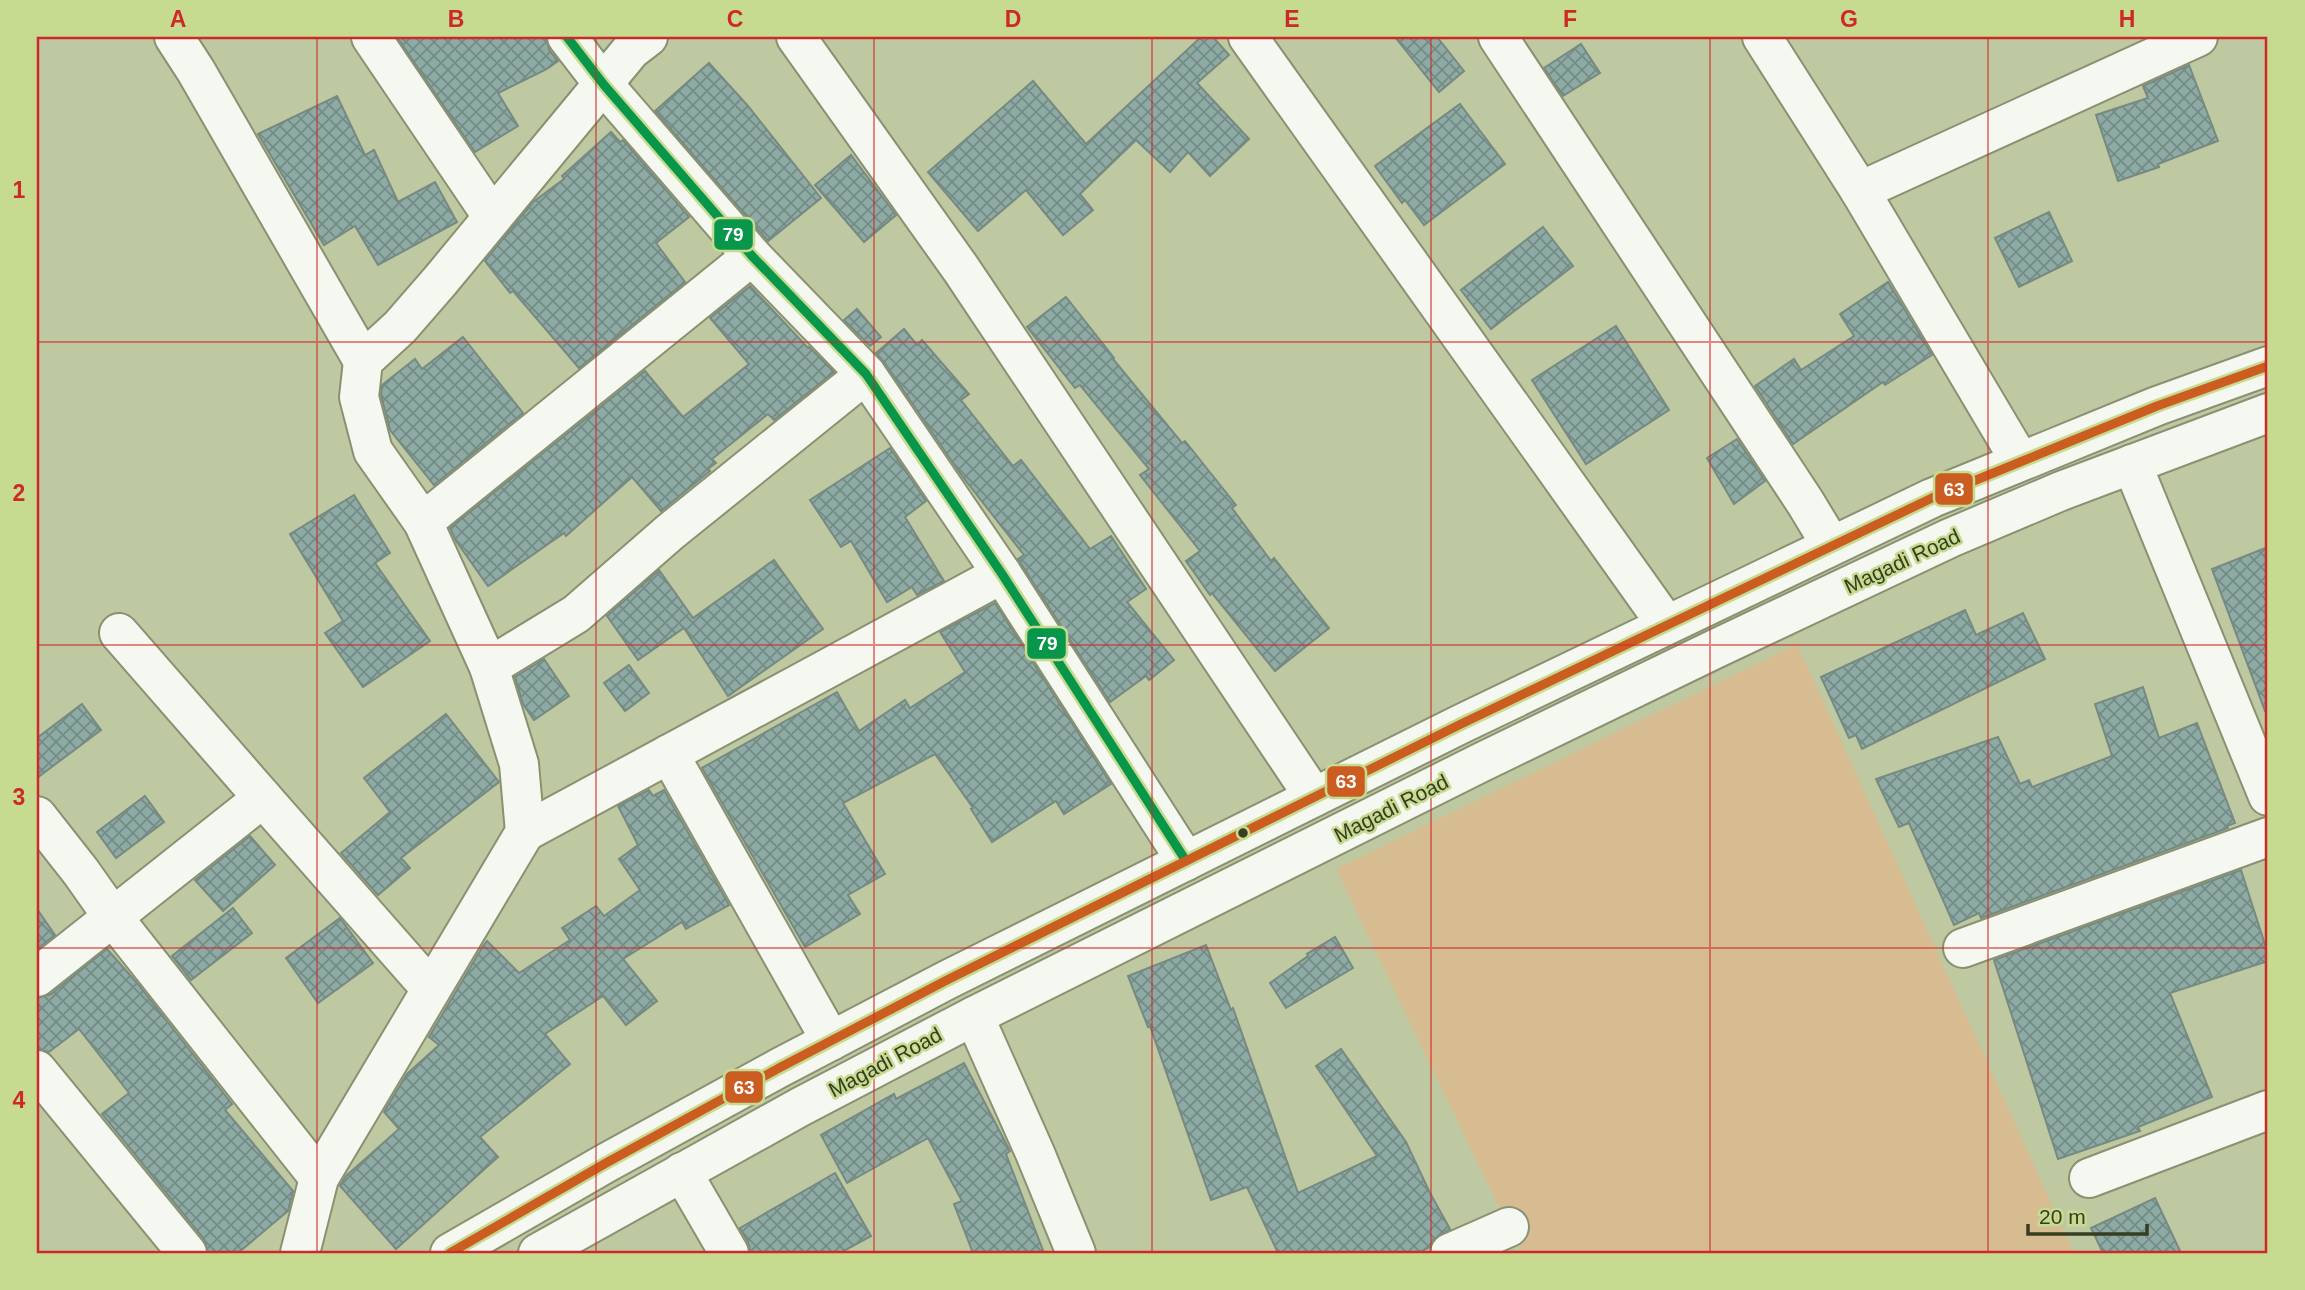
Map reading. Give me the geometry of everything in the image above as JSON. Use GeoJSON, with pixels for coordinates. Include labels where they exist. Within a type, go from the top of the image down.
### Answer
{"type":"FeatureCollection","features":[{"type":"Feature","properties":{"kind":"street"},"geometry":{"type":"LineString","coordinates":[[174,37],[363,361],[359,397],[373,451],[423,522],[489,667],[519,764],[524,832]]}},
{"type":"Feature","properties":{"kind":"street"},"geometry":{"type":"LineString","coordinates":[[372,37],[492,216]]}},
{"type":"Feature","properties":{"kind":"street"},"geometry":{"type":"LineString","coordinates":[[567,37],[604,85],[752,256],[866,374],[1002,574],[1186,861]]}},
{"type":"Feature","properties":{"kind":"street"},"geometry":{"type":"LineString","coordinates":[[363,361],[400,327],[631,50],[648,37]]}},
{"type":"Feature","properties":{"kind":"street"},"geometry":{"type":"LineString","coordinates":[[796,37],[961,269],[1314,797]]}},
{"type":"Feature","properties":{"kind":"street"},"geometry":{"type":"LineString","coordinates":[[1248,37],[1666,624]]}},
{"type":"Feature","properties":{"kind":"street"},"geometry":{"type":"LineString","coordinates":[[1498,37],[1831,545]]}},
{"type":"Feature","properties":{"kind":"street"},"geometry":{"type":"LineString","coordinates":[[1762,37],[1860,191],[2020,461]]}},
{"type":"Feature","properties":{"kind":"street"},"geometry":{"type":"LineString","coordinates":[[1860,191],[2198,37]]}},
{"type":"Feature","properties":{"kind":"street"},"geometry":{"type":"LineString","coordinates":[[423,522],[752,256]]}},
{"type":"Feature","properties":{"kind":"street","name":"Magadi Road"},"geometry":{"type":"LineString","coordinates":[[450,1253],[606,1163],[947,980],[1666,624],[1932,498],[2157,406],[2268,366]]}},
{"type":"Feature","properties":{"kind":"street"},"geometry":{"type":"LineString","coordinates":[[489,667],[576,614],[670,532],[866,374]]}},
{"type":"Feature","properties":{"kind":"street","name":"Magadi Road"},"geometry":{"type":"LineString","coordinates":[[538,1253],[682,1171],[974,1016],[1715,649],[1950,538],[2132,464],[2268,413]]}},
{"type":"Feature","properties":{"kind":"street"},"geometry":{"type":"LineString","coordinates":[[2132,464],[2268,796]]}},
{"type":"Feature","properties":{"kind":"street"},"geometry":{"type":"LineString","coordinates":[[300,1253],[319,1178],[524,832],[1002,574]]}},
{"type":"Feature","properties":{"kind":"street"},"geometry":{"type":"LineString","coordinates":[[119,633],[431,989]]}},
{"type":"Feature","properties":{"kind":"street"},"geometry":{"type":"LineString","coordinates":[[669,754],[831,1041]]}},
{"type":"Feature","properties":{"kind":"street"},"geometry":{"type":"LineString","coordinates":[[37,977],[263,797]]}},
{"type":"Feature","properties":{"kind":"street"},"geometry":{"type":"LineString","coordinates":[[37,816],[112,916],[319,1178]]}},
{"type":"Feature","properties":{"kind":"street"},"geometry":{"type":"LineString","coordinates":[[1963,948],[2268,837]]}},
{"type":"Feature","properties":{"kind":"street"},"geometry":{"type":"LineString","coordinates":[[974,1016],[1076,1253]]}},
{"type":"Feature","properties":{"kind":"street"},"geometry":{"type":"LineString","coordinates":[[37,1070],[187,1253]]}},
{"type":"Feature","properties":{"kind":"street"},"geometry":{"type":"LineString","coordinates":[[2089,1178],[2268,1110]]}},
{"type":"Feature","properties":{"kind":"street"},"geometry":{"type":"LineString","coordinates":[[682,1171],[729,1253]]}},
{"type":"Feature","properties":{"kind":"street"},"geometry":{"type":"LineString","coordinates":[[1450,1253],[1509,1227]]}},
{"type":"Feature","properties":{"kind":"shaded area"},"geometry":{"type":"Polygon","coordinates":[[[1797,644],[2074,1253],[1521,1253],[1336,869],[1797,644]]]}},
{"type":"Feature","properties":{"kind":"building"},"geometry":{"type":"Polygon","coordinates":[[[397,37],[546,37],[549,50],[558,61],[498,93],[518,126],[475,152],[397,37]]]}},
{"type":"Feature","properties":{"kind":"building"},"geometry":{"type":"Polygon","coordinates":[[[1201,37],[1213,37],[1229,55],[1197,83],[1249,139],[1210,176],[1188,152],[1170,172],[1136,140],[1080,194],[1093,210],[1063,235],[1026,190],[978,231],[928,172],[1033,81],[1086,144],[1201,37]]]}},
{"type":"Feature","properties":{"kind":"building"},"geometry":{"type":"Polygon","coordinates":[[[1395,37],[1437,37],[1464,71],[1439,92],[1395,37]]]}},
{"type":"Feature","properties":{"kind":"building"},"geometry":{"type":"Polygon","coordinates":[[[1581,44],[1600,73],[1563,96],[1544,68],[1581,44]]]}},
{"type":"Feature","properties":{"kind":"building"},"geometry":{"type":"Polygon","coordinates":[[[709,63],[748,106],[821,198],[768,241],[655,111],[709,63]]]}},
{"type":"Feature","properties":{"kind":"building"},"geometry":{"type":"Polygon","coordinates":[[[2189,65],[2218,141],[2158,164],[2159,167],[2118,181],[2096,115],[2148,98],[2143,86],[2189,65]]]}},
{"type":"Feature","properties":{"kind":"building"},"geometry":{"type":"Polygon","coordinates":[[[337,96],[365,155],[374,150],[398,202],[435,182],[457,222],[378,265],[355,226],[324,245],[258,134],[337,96]]]}},
{"type":"Feature","properties":{"kind":"building"},"geometry":{"type":"Polygon","coordinates":[[[1460,104],[1505,164],[1424,225],[1405,200],[1402,203],[1375,166],[1460,104]]]}},
{"type":"Feature","properties":{"kind":"building"},"geometry":{"type":"Polygon","coordinates":[[[611,132],[620,142],[623,140],[689,217],[656,243],[685,282],[579,368],[513,291],[510,293],[485,261],[533,202],[564,179],[562,176],[611,132]]]}},
{"type":"Feature","properties":{"kind":"building"},"geometry":{"type":"Polygon","coordinates":[[[851,155],[896,215],[864,242],[815,185],[851,155]]]}},
{"type":"Feature","properties":{"kind":"building"},"geometry":{"type":"Polygon","coordinates":[[[2049,212],[2072,261],[2019,287],[1995,238],[2049,212]]]}},
{"type":"Feature","properties":{"kind":"building"},"geometry":{"type":"Polygon","coordinates":[[[1543,227],[1573,266],[1491,329],[1461,290],[1543,227]]]}},
{"type":"Feature","properties":{"kind":"building"},"geometry":{"type":"Polygon","coordinates":[[[1888,282],[1932,355],[1885,385],[1883,382],[1793,444],[1755,386],[1794,359],[1801,370],[1854,336],[1840,314],[1888,282]]]}},
{"type":"Feature","properties":{"kind":"building"},"geometry":{"type":"Polygon","coordinates":[[[750,286],[834,372],[774,420],[768,414],[712,459],[716,463],[708,469],[710,471],[661,511],[632,477],[566,536],[564,533],[488,586],[456,541],[450,528],[645,371],[683,417],[749,364],[710,318],[750,286]]]}},
{"type":"Feature","properties":{"kind":"building"},"geometry":{"type":"Polygon","coordinates":[[[1066,297],[1113,359],[1182,443],[1185,441],[1236,505],[1232,508],[1271,561],[1274,558],[1329,628],[1275,671],[1212,593],[1210,595],[1186,561],[1200,551],[1140,475],[1149,469],[1080,385],[1075,388],[1027,327],[1066,297]]]}},
{"type":"Feature","properties":{"kind":"building"},"geometry":{"type":"Polygon","coordinates":[[[857,309],[881,337],[870,346],[844,320],[857,309]]]}},
{"type":"Feature","properties":{"kind":"building"},"geometry":{"type":"Polygon","coordinates":[[[1616,326],[1669,410],[1586,464],[1532,380],[1616,326]]]}},
{"type":"Feature","properties":{"kind":"building"},"geometry":{"type":"Polygon","coordinates":[[[904,329],[917,345],[922,340],[969,394],[961,400],[1013,466],[1021,460],[1090,549],[1111,536],[1146,589],[1127,602],[1174,660],[1149,680],[1146,676],[1110,702],[1018,559],[1024,555],[962,476],[876,353],[904,329]]]}},
{"type":"Feature","properties":{"kind":"building"},"geometry":{"type":"Polygon","coordinates":[[[463,337],[523,413],[434,485],[390,430],[381,395],[382,385],[415,359],[422,369],[463,337]]]}},
{"type":"Feature","properties":{"kind":"building"},"geometry":{"type":"Polygon","coordinates":[[[1737,439],[1765,481],[1734,504],[1707,458],[1737,439]]]}},
{"type":"Feature","properties":{"kind":"building"},"geometry":{"type":"Polygon","coordinates":[[[890,448],[926,501],[905,517],[944,581],[917,595],[912,587],[887,602],[851,541],[841,547],[810,500],[890,448]]]}},
{"type":"Feature","properties":{"kind":"building"},"geometry":{"type":"Polygon","coordinates":[[[354,495],[390,553],[375,563],[430,641],[363,687],[325,633],[343,621],[290,534],[354,495]]]}},
{"type":"Feature","properties":{"kind":"building"},"geometry":{"type":"Polygon","coordinates":[[[2268,547],[2268,711],[2265,711],[2212,569],[2268,547]]]}},
{"type":"Feature","properties":{"kind":"building"},"geometry":{"type":"Polygon","coordinates":[[[774,560],[823,629],[728,696],[684,628],[638,660],[607,616],[659,570],[693,618],[774,560]]]}},
{"type":"Feature","properties":{"kind":"building"},"geometry":{"type":"Polygon","coordinates":[[[995,603],[1111,784],[1064,814],[1056,801],[992,842],[971,809],[973,808],[935,754],[843,803],[885,874],[848,895],[860,914],[805,947],[702,768],[837,692],[859,731],[905,700],[910,708],[965,672],[940,632],[995,603]]]}},
{"type":"Feature","properties":{"kind":"building"},"geometry":{"type":"Polygon","coordinates":[[[1965,610],[1976,635],[2023,613],[2045,659],[1862,749],[1856,735],[1849,738],[1821,677],[1965,610]]]}},
{"type":"Feature","properties":{"kind":"building"},"geometry":{"type":"Polygon","coordinates":[[[544,659],[569,696],[534,720],[523,704],[515,677],[544,659]]]}},
{"type":"Feature","properties":{"kind":"building"},"geometry":{"type":"Polygon","coordinates":[[[629,665],[649,693],[625,711],[604,683],[629,665]]]}},
{"type":"Feature","properties":{"kind":"building"},"geometry":{"type":"Polygon","coordinates":[[[2143,687],[2159,738],[2197,723],[2235,823],[2227,826],[2228,828],[1981,918],[1979,913],[1954,925],[1909,823],[1899,827],[1876,779],[1998,737],[2020,784],[2029,780],[2032,787],[2112,756],[2095,704],[2143,687]]]}},
{"type":"Feature","properties":{"kind":"building"},"geometry":{"type":"Polygon","coordinates":[[[82,704],[101,730],[37,778],[37,738],[82,704]]]}},
{"type":"Feature","properties":{"kind":"building"},"geometry":{"type":"Polygon","coordinates":[[[446,714],[499,782],[401,858],[410,868],[378,895],[341,853],[390,812],[364,778],[446,714]]]}},
{"type":"Feature","properties":{"kind":"building"},"geometry":{"type":"Polygon","coordinates":[[[649,790],[653,796],[664,790],[729,905],[686,929],[682,922],[623,959],[657,1001],[626,1025],[603,996],[545,1034],[570,1064],[480,1137],[498,1157],[396,1249],[340,1186],[346,1176],[399,1129],[384,1112],[407,1074],[439,1045],[429,1037],[487,941],[519,973],[570,940],[562,928],[596,906],[604,916],[640,890],[619,859],[638,845],[618,806],[649,790]]]}},
{"type":"Feature","properties":{"kind":"building"},"geometry":{"type":"Polygon","coordinates":[[[145,796],[164,822],[116,858],[97,832],[145,796]]]}},
{"type":"Feature","properties":{"kind":"building"},"geometry":{"type":"Polygon","coordinates":[[[250,836],[275,865],[223,911],[195,880],[250,836]]]}},
{"type":"Feature","properties":{"kind":"building"},"geometry":{"type":"Polygon","coordinates":[[[2241,870],[2268,961],[2170,993],[2212,1097],[2138,1127],[2140,1131],[2058,1159],[1994,960],[2241,870]]]}},
{"type":"Feature","properties":{"kind":"building"},"geometry":{"type":"Polygon","coordinates":[[[233,908],[252,933],[191,980],[172,956],[233,908]]]}},
{"type":"Feature","properties":{"kind":"building"},"geometry":{"type":"Polygon","coordinates":[[[37,909],[55,935],[37,949],[37,909]]]}},
{"type":"Feature","properties":{"kind":"building"},"geometry":{"type":"Polygon","coordinates":[[[340,918],[373,963],[318,1003],[286,958],[340,918]]]}},
{"type":"Feature","properties":{"kind":"building"},"geometry":{"type":"Polygon","coordinates":[[[1335,937],[1353,968],[1286,1008],[1270,983],[1308,956],[1307,954],[1335,937]]]}},
{"type":"Feature","properties":{"kind":"building"},"geometry":{"type":"Polygon","coordinates":[[[1206,945],[1231,1010],[1233,1008],[1298,1193],[1377,1156],[1316,1066],[1341,1049],[1406,1142],[1450,1229],[1433,1240],[1430,1247],[1418,1253],[1278,1253],[1247,1187],[1211,1200],[1150,1026],[1148,1027],[1128,976],[1206,945]]]}},
{"type":"Feature","properties":{"kind":"building"},"geometry":{"type":"Polygon","coordinates":[[[107,949],[232,1104],[225,1110],[293,1191],[288,1211],[238,1253],[208,1253],[204,1239],[102,1114],[129,1093],[79,1029],[49,1052],[37,1049],[37,998],[51,994],[107,949]]]}},
{"type":"Feature","properties":{"kind":"building"},"geometry":{"type":"Polygon","coordinates":[[[964,1063],[1010,1151],[1006,1154],[1044,1253],[973,1253],[954,1204],[962,1201],[928,1138],[847,1183],[821,1135],[894,1094],[896,1099],[964,1063]]]}},
{"type":"Feature","properties":{"kind":"building"},"geometry":{"type":"Polygon","coordinates":[[[835,1173],[871,1236],[840,1253],[751,1253],[740,1228],[835,1173]]]}},
{"type":"Feature","properties":{"kind":"building"},"geometry":{"type":"Polygon","coordinates":[[[2155,1198],[2181,1253],[2103,1253],[2091,1228],[2155,1198]]]}},
{"type":"Feature","properties":{"kind":"transit line","name":"79"},"geometry":{"type":"LineString","coordinates":[[567,37],[604,85],[752,256],[866,374],[1002,574],[1186,861]]}},
{"type":"Feature","properties":{"kind":"transit line","name":"63"},"geometry":{"type":"LineString","coordinates":[[450,1253],[606,1163],[947,980],[1461,724],[1932,498],[2157,406],[2268,366]]}}]}
